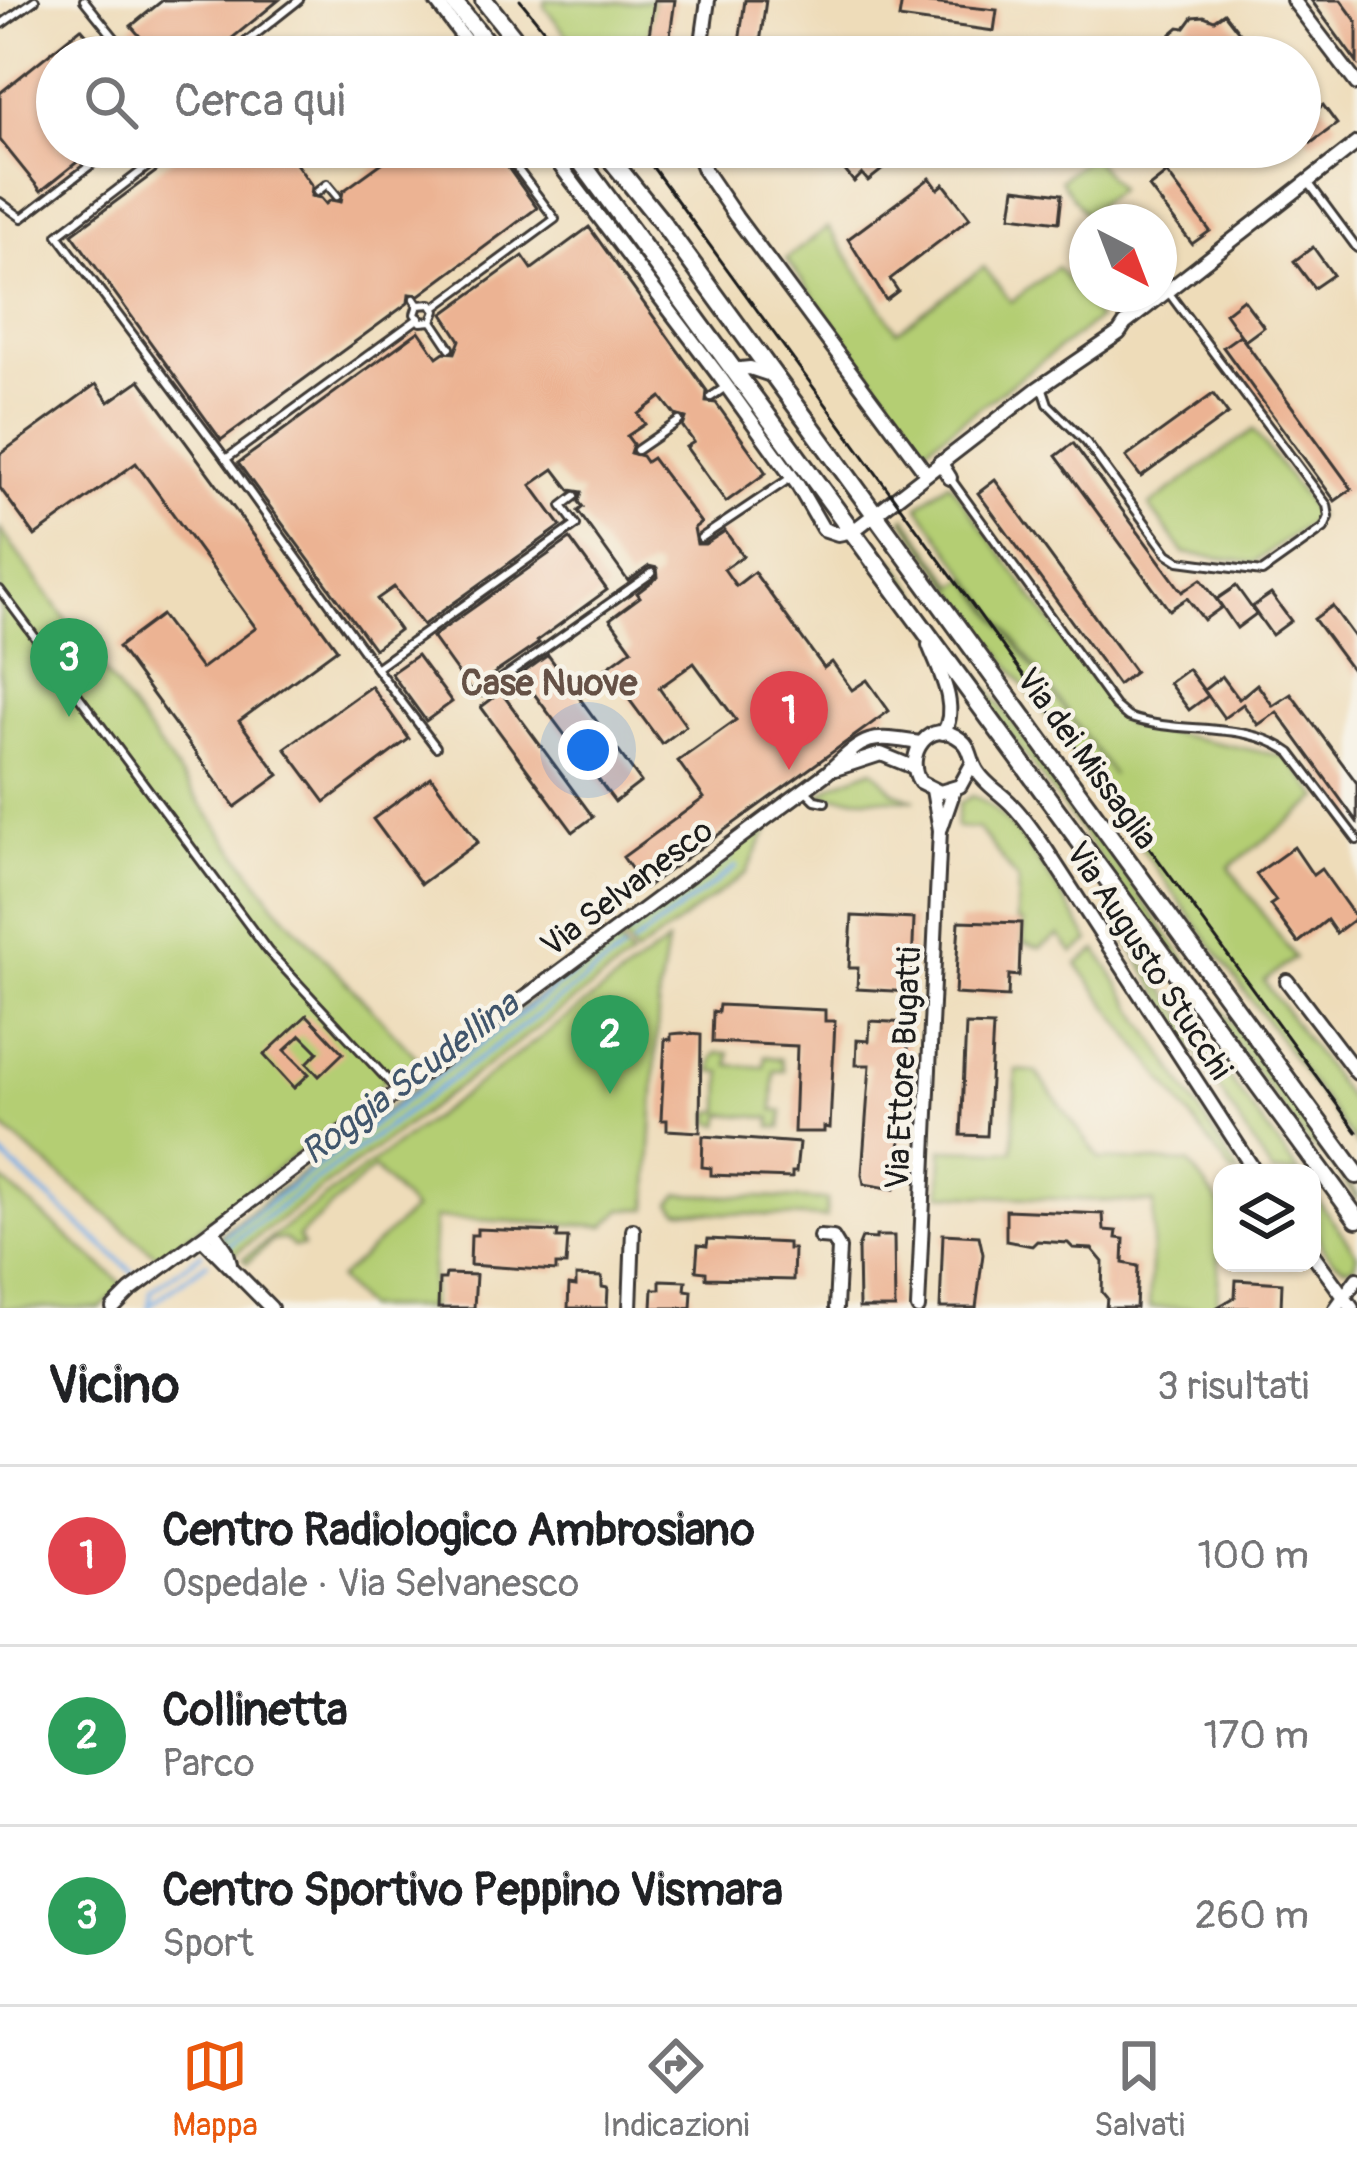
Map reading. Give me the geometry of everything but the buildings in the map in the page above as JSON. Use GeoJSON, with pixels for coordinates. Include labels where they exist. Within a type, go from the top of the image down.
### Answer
{"type":"FeatureCollection","features":[{"type":"Feature","properties":{"kind":"main road"},"geometry":{"type":"LineString","coordinates":[[452,0],[481,36]]}},
{"type":"Feature","properties":{"kind":"main road"},"geometry":{"type":"LineString","coordinates":[[484,0],[512,36]]}},
{"type":"Feature","properties":{"kind":"main road","name":"Via dei Missaglia"},"geometry":{"type":"LineString","coordinates":[[584,168],[727,377],[853,531],[1357,1219]]}},
{"type":"Feature","properties":{"kind":"main road","name":"Via dei Missaglia"},"geometry":{"type":"LineString","coordinates":[[618,168],[1357,1175]]}},
{"type":"Feature","properties":{"kind":"street"},"geometry":{"type":"LineString","coordinates":[[435,0],[462,36]]}},
{"type":"Feature","properties":{"kind":"street"},"geometry":{"type":"LineString","coordinates":[[703,36],[708,0]]}},
{"type":"Feature","properties":{"kind":"street"},"geometry":{"type":"LineString","coordinates":[[1293,0],[1320,36]]}},
{"type":"Feature","properties":{"kind":"street"},"geometry":{"type":"LineString","coordinates":[[1321,37],[1357,84]]}},
{"type":"Feature","properties":{"kind":"street"},"geometry":{"type":"LineString","coordinates":[[1177,283],[1357,143]]}},
{"type":"Feature","properties":{"kind":"street","name":"Via dei Missaglia"},"geometry":{"type":"LineString","coordinates":[[563,168],[727,377],[823,530],[853,531]]}},
{"type":"Feature","properties":{"kind":"street"},"geometry":{"type":"LineString","coordinates":[[703,168],[926,473]]}},
{"type":"Feature","properties":{"kind":"street"},"geometry":{"type":"LineString","coordinates":[[853,531],[1119,333],[1140,312]]}},
{"type":"Feature","properties":{"kind":"street"},"geometry":{"type":"LineString","coordinates":[[727,377],[771,375]]}},
{"type":"Feature","properties":{"kind":"street"},"geometry":{"type":"LineString","coordinates":[[940,462],[950,478]]}},
{"type":"Feature","properties":{"kind":"street"},"geometry":{"type":"LineString","coordinates":[[922,627],[947,694],[949,721],[943,733],[920,743],[914,767],[920,782],[933,790],[987,785]]}},
{"type":"Feature","properties":{"kind":"street","name":"Via Augusto Stucchi"},"geometry":{"type":"LineString","coordinates":[[943,733],[963,741],[987,785],[1012,805],[1047,850],[1250,1164]]}},
{"type":"Feature","properties":{"kind":"street","name":"Via Selvanesco"},"geometry":{"type":"LineString","coordinates":[[113,1308],[870,739],[884,735],[920,743]]}},
{"type":"Feature","properties":{"kind":"street","name":"Via Selvanesco"},"geometry":{"type":"LineString","coordinates":[[828,772],[880,754],[914,767]]}},
{"type":"Feature","properties":{"kind":"street"},"geometry":{"type":"LineString","coordinates":[[959,786],[972,764]]}},
{"type":"Feature","properties":{"kind":"street","name":"Via Ettore Bugatti"},"geometry":{"type":"LineString","coordinates":[[940,830],[959,786]]}},
{"type":"Feature","properties":{"kind":"street","name":"Via Ettore Bugatti"},"geometry":{"type":"LineString","coordinates":[[918,1308],[940,830],[933,790]]}},
{"type":"Feature","properties":{"kind":"street"},"geometry":{"type":"LineString","coordinates":[[1287,980],[1357,1073]]}},
{"type":"Feature","properties":{"kind":"street"},"geometry":{"type":"LineString","coordinates":[[630,1308],[633,1230]]}},
{"type":"Feature","properties":{"kind":"street"},"geometry":{"type":"LineString","coordinates":[[207,1234],[226,1250],[231,1265],[271,1308]]}},
{"type":"Feature","properties":{"kind":"street"},"geometry":{"type":"LineString","coordinates":[[820,1237],[832,1238],[839,1248],[836,1308]]}},
{"type":"Feature","properties":{"kind":"street"},"geometry":{"type":"LineString","coordinates":[[1321,1266],[1348,1303]]}},
{"type":"Feature","properties":{"kind":"street"},"geometry":{"type":"LineString","coordinates":[[1348,1303],[1357,1279]]}},
{"type":"Feature","properties":{"kind":"lane"},"geometry":{"type":"LineString","coordinates":[[0,25],[35,0]]}},
{"type":"Feature","properties":{"kind":"lane"},"geometry":{"type":"LineString","coordinates":[[84,0],[113,36]]}},
{"type":"Feature","properties":{"kind":"lane"},"geometry":{"type":"LineString","coordinates":[[254,36],[299,0]]}},
{"type":"Feature","properties":{"kind":"lane"},"geometry":{"type":"LineString","coordinates":[[0,202],[22,218],[87,168]]}},
{"type":"Feature","properties":{"kind":"lane"},"geometry":{"type":"LineString","coordinates":[[145,168],[58,236],[436,747]]}},
{"type":"Feature","properties":{"kind":"lane"},"geometry":{"type":"LineString","coordinates":[[450,348],[432,321],[434,308],[555,219],[517,168]]}},
{"type":"Feature","properties":{"kind":"lane"},"geometry":{"type":"LineString","coordinates":[[1308,182],[1357,248]]}},
{"type":"Feature","properties":{"kind":"lane"},"geometry":{"type":"LineString","coordinates":[[317,192],[327,184],[337,196]]}},
{"type":"Feature","properties":{"kind":"lane"},"geometry":{"type":"LineString","coordinates":[[432,321],[418,318],[416,302],[434,308]]}},
{"type":"Feature","properties":{"kind":"lane"},"geometry":{"type":"LineString","coordinates":[[1042,386],[1048,404],[1085,442],[1168,554],[1179,561],[1262,572],[1324,528],[1330,512],[1177,305]]}},
{"type":"Feature","properties":{"kind":"lane"},"geometry":{"type":"LineString","coordinates":[[226,459],[418,318]]}},
{"type":"Feature","properties":{"kind":"lane"},"geometry":{"type":"LineString","coordinates":[[711,397],[727,377]]}},
{"type":"Feature","properties":{"kind":"lane"},"geometry":{"type":"LineString","coordinates":[[638,450],[679,421]]}},
{"type":"Feature","properties":{"kind":"lane"},"geometry":{"type":"LineString","coordinates":[[701,538],[792,477]]}},
{"type":"Feature","properties":{"kind":"lane"},"geometry":{"type":"LineString","coordinates":[[950,478],[1115,706],[1142,722],[1256,736],[1280,745],[1357,840]]}},
{"type":"Feature","properties":{"kind":"lane"},"geometry":{"type":"LineString","coordinates":[[376,668],[576,525],[562,506],[574,496]]}},
{"type":"Feature","properties":{"kind":"lane"},"geometry":{"type":"LineString","coordinates":[[483,692],[652,573]]}},
{"type":"Feature","properties":{"kind":"lane"},"geometry":{"type":"LineString","coordinates":[[0,590],[268,951],[398,1091]]}},
{"type":"Feature","properties":{"kind":"lane"},"geometry":{"type":"LineString","coordinates":[[804,789],[814,800],[824,802]]}},
{"type":"Feature","properties":{"kind":"green space"},"geometry":{"type":"Polygon","coordinates":[[[545,0],[654,0],[649,36],[568,36],[544,6],[545,0]]]}},
{"type":"Feature","properties":{"kind":"green space"},"geometry":{"type":"Polygon","coordinates":[[[1075,168],[1101,168],[1118,189],[1098,204],[1078,204],[1060,180],[1075,168]]]}},
{"type":"Feature","properties":{"kind":"green space"},"geometry":{"type":"Polygon","coordinates":[[[828,227],[897,331],[984,267],[1011,302],[1057,267],[1069,282],[1069,312],[1092,312],[1098,319],[925,448],[786,259],[828,227]]]}},
{"type":"Feature","properties":{"kind":"green space"},"geometry":{"type":"Polygon","coordinates":[[[1253,430],[1318,516],[1254,563],[1184,553],[1149,506],[1253,430]]]}},
{"type":"Feature","properties":{"kind":"green space"},"geometry":{"type":"Polygon","coordinates":[[[949,482],[1125,724],[1287,757],[1320,798],[1229,867],[1295,958],[1264,981],[1357,1110],[1357,1146],[903,519],[956,586],[967,578],[1113,775],[918,506],[949,482]]]}},
{"type":"Feature","properties":{"kind":"green space"},"geometry":{"type":"Polygon","coordinates":[[[0,529],[275,905],[420,1061],[401,1076],[391,1075],[377,1088],[379,1092],[159,1258],[0,1125],[0,529]]]}},
{"type":"Feature","properties":{"kind":"green space"},"geometry":{"type":"Polygon","coordinates":[[[893,559],[1357,1199],[1327,1158],[1309,1144],[886,564],[893,559]]]}},
{"type":"Feature","properties":{"kind":"green space"},"geometry":{"type":"Polygon","coordinates":[[[873,769],[894,792],[916,800],[818,796],[835,784],[873,769]]]}},
{"type":"Feature","properties":{"kind":"green space"},"geometry":{"type":"Polygon","coordinates":[[[972,796],[987,804],[1020,837],[1090,941],[1073,953],[1059,935],[1040,948],[1024,943],[1023,922],[1017,921],[1018,880],[979,829],[956,827],[959,804],[972,796]]]}},
{"type":"Feature","properties":{"kind":"green space"},"geometry":{"type":"Polygon","coordinates":[[[773,820],[746,873],[635,955],[621,935],[773,820]]]}},
{"type":"Feature","properties":{"kind":"green space"},"geometry":{"type":"Polygon","coordinates":[[[1112,918],[1292,1164],[1266,1164],[1112,918]]]}},
{"type":"Feature","properties":{"kind":"green space"},"geometry":{"type":"Polygon","coordinates":[[[616,938],[631,958],[233,1255],[220,1236],[223,1232],[616,938]]]}},
{"type":"Feature","properties":{"kind":"green space"},"geometry":{"type":"Polygon","coordinates":[[[667,943],[659,993],[648,1209],[622,1209],[605,1226],[435,1218],[430,1308],[365,1308],[338,1279],[413,1210],[374,1168],[298,1237],[303,1246],[294,1247],[284,1239],[272,1241],[247,1263],[243,1259],[667,943]]]}},
{"type":"Feature","properties":{"kind":"green space"},"geometry":{"type":"Polygon","coordinates":[[[1097,950],[1233,1164],[1225,1164],[1077,964],[1097,950]]]}},
{"type":"Feature","properties":{"kind":"green space"},"geometry":{"type":"Polygon","coordinates":[[[729,1053],[729,1065],[764,1067],[765,1056],[781,1059],[784,1071],[774,1071],[773,1110],[783,1112],[781,1128],[771,1127],[771,1118],[723,1114],[721,1125],[712,1123],[711,1112],[721,1111],[722,1072],[712,1071],[713,1058],[729,1053]]]}},
{"type":"Feature","properties":{"kind":"green space"},"geometry":{"type":"Polygon","coordinates":[[[1016,1070],[1036,1072],[1100,1159],[1189,1163],[1213,1195],[1217,1308],[1149,1308],[1154,1203],[941,1194],[942,1149],[1013,1151],[1016,1070]]]}},
{"type":"Feature","properties":{"kind":"green space"},"geometry":{"type":"Polygon","coordinates":[[[0,1178],[125,1286],[100,1308],[0,1308],[0,1178]]]}},
{"type":"Feature","properties":{"kind":"green space"},"geometry":{"type":"Polygon","coordinates":[[[679,1194],[827,1200],[826,1218],[679,1211],[671,1203],[679,1194]]]}},
{"type":"Feature","properties":{"kind":"green space"},"geometry":{"type":"Polygon","coordinates":[[[1321,1204],[1357,1254],[1354,1265],[1346,1267],[1336,1261],[1322,1245],[1321,1204]]]}},
{"type":"Feature","properties":{"kind":"waterway"},"geometry":{"type":"LineString","coordinates":[[627,935],[730,857]]}},
{"type":"Feature","properties":{"kind":"waterway","name":"Roggia Scudellina"},"geometry":{"type":"LineString","coordinates":[[633,944],[736,867]]}},
{"type":"Feature","properties":{"kind":"waterway"},"geometry":{"type":"LineString","coordinates":[[225,1236],[616,943]]}},
{"type":"Feature","properties":{"kind":"waterway","name":"Roggia Scudellina"},"geometry":{"type":"LineString","coordinates":[[229,1245],[622,952]]}},
{"type":"Feature","properties":{"kind":"waterway"},"geometry":{"type":"LineString","coordinates":[[0,1154],[136,1275]]}},
{"type":"Feature","properties":{"kind":"waterway"},"geometry":{"type":"LineString","coordinates":[[149,1308],[151,1291],[201,1254]]}},
{"type":"Feature","properties":{"kind":"waterway","name":"Roggia Scudellina"},"geometry":{"type":"LineString","coordinates":[[149,1306],[207,1263]]}},
{"type":"Feature","properties":{"kind":"tram line"},"geometry":{"type":"LineString","coordinates":[[520,0],[549,36]]}},
{"type":"Feature","properties":{"kind":"tram line"},"geometry":{"type":"LineString","coordinates":[[653,168],[1357,1132]]}},
{"type":"Feature","properties":{"kind":"place","name":"Centro Sportivo Peppino Vismara"},"geometry":{"type":"Point","coordinates":[69,717]}},
{"type":"Feature","properties":{"kind":"place","name":"Centro Radiologico Ambrosiano"},"geometry":{"type":"Point","coordinates":[789,770]}},
{"type":"Feature","properties":{"kind":"place","name":"Collinetta"},"geometry":{"type":"Point","coordinates":[610,1094]}},
{"type":"Feature","properties":{"kind":"district","name":"Case Nuove"},"geometry":{"type":"Point","coordinates":[549,682]}}]}
